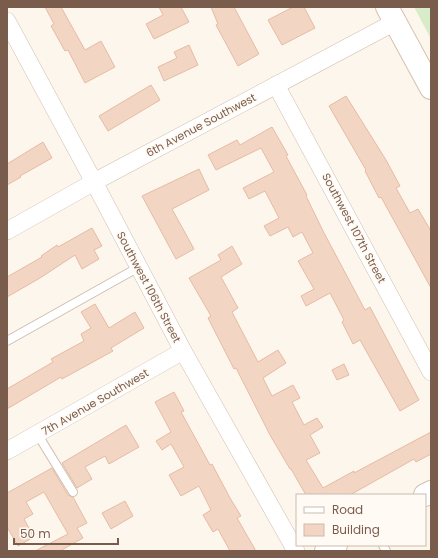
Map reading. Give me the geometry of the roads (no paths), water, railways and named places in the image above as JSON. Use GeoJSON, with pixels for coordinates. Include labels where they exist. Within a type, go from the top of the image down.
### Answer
{"type":"FeatureCollection","features":[{"type":"Feature","properties":{"kind":"street"},"geometry":{"type":"LineString","coordinates":[[391,14],[430,82]]}},
{"type":"Feature","properties":{"kind":"street","name":"6th Avenue Southwest"},"geometry":{"type":"LineString","coordinates":[[7,231],[94,182],[276,85],[391,14]]}},
{"type":"Feature","properties":{"kind":"street","name":"Southwest 106th Street"},"geometry":{"type":"LineString","coordinates":[[7,21],[183,351],[296,551]]}},
{"type":"Feature","properties":{"kind":"street","name":"Southwest 107th Street"},"geometry":{"type":"LineString","coordinates":[[276,85],[431,372]]}},
{"type":"Feature","properties":{"kind":"street","name":"7th Avenue Southwest"},"geometry":{"type":"LineString","coordinates":[[7,451],[38,435],[183,351]]}},
{"type":"Feature","properties":{"kind":"lane"},"geometry":{"type":"LineString","coordinates":[[7,341],[139,267]]}},
{"type":"Feature","properties":{"kind":"lane"},"geometry":{"type":"LineString","coordinates":[[38,435],[73,492]]}}]}
